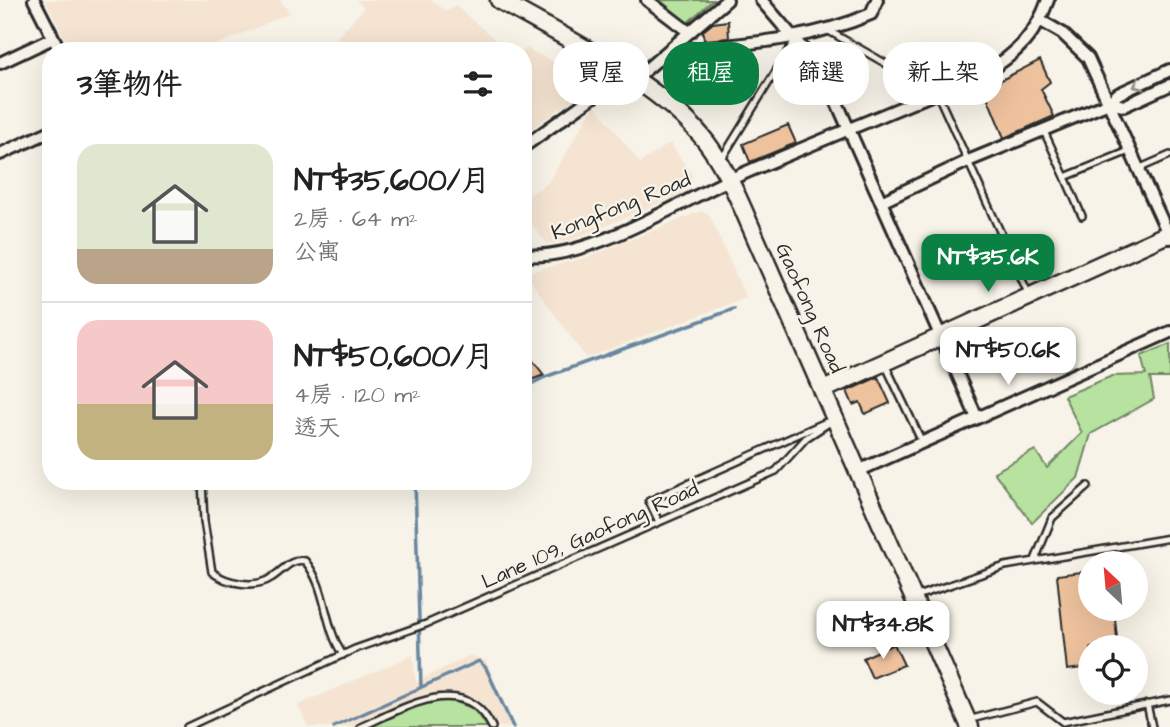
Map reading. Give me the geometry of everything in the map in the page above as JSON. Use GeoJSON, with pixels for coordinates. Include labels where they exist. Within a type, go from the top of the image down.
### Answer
{"type":"FeatureCollection","features":[{"type":"Feature","properties":{"kind":"street"},"geometry":{"type":"LineString","coordinates":[[34,0],[55,42]]}},
{"type":"Feature","properties":{"kind":"street","name":"Gaofong Road"},"geometry":{"type":"LineString","coordinates":[[499,0],[570,42]]}},
{"type":"Feature","properties":{"kind":"street"},"geometry":{"type":"LineString","coordinates":[[647,0],[689,32]]}},
{"type":"Feature","properties":{"kind":"street"},"geometry":{"type":"LineString","coordinates":[[678,42],[727,0]]}},
{"type":"Feature","properties":{"kind":"street"},"geometry":{"type":"LineString","coordinates":[[761,0],[816,64],[849,131],[938,337],[977,418]]}},
{"type":"Feature","properties":{"kind":"street"},"geometry":{"type":"LineString","coordinates":[[759,42],[829,31],[872,14],[877,0]]}},
{"type":"Feature","properties":{"kind":"street"},"geometry":{"type":"LineString","coordinates":[[823,390],[1029,295],[1169,235],[1088,58],[1062,33],[1041,21],[1048,0]]}},
{"type":"Feature","properties":{"kind":"street","name":"Kongfong Road"},"geometry":{"type":"LineString","coordinates":[[1003,62],[1009,59],[1041,21]]}},
{"type":"Feature","properties":{"kind":"street"},"geometry":{"type":"LineString","coordinates":[[45,42],[53,38]]}},
{"type":"Feature","properties":{"kind":"street"},"geometry":{"type":"LineString","coordinates":[[0,63],[42,43]]}},
{"type":"Feature","properties":{"kind":"street"},"geometry":{"type":"LineString","coordinates":[[881,202],[968,161],[1109,103],[1118,94],[1170,70]]}},
{"type":"Feature","properties":{"kind":"street"},"geometry":{"type":"LineString","coordinates":[[1109,103],[1124,106],[1170,85]]}},
{"type":"Feature","properties":{"kind":"street","name":"Gaofong Road"},"geometry":{"type":"LineString","coordinates":[[649,92],[694,127],[730,180],[968,724]]}},
{"type":"Feature","properties":{"kind":"street"},"geometry":{"type":"LineString","coordinates":[[532,141],[587,105]]}},
{"type":"Feature","properties":{"kind":"street","name":"Kongfong Road"},"geometry":{"type":"LineString","coordinates":[[532,254],[554,255],[653,218],[730,180],[909,105]]}},
{"type":"Feature","properties":{"kind":"street"},"geometry":{"type":"LineString","coordinates":[[0,154],[42,135]]}},
{"type":"Feature","properties":{"kind":"street"},"geometry":{"type":"LineString","coordinates":[[858,471],[1170,332]]}},
{"type":"Feature","properties":{"kind":"lane"},"geometry":{"type":"LineString","coordinates":[[829,31],[883,62]]}},
{"type":"Feature","properties":{"kind":"lane"},"geometry":{"type":"LineString","coordinates":[[720,163],[796,38]]}},
{"type":"Feature","properties":{"kind":"lane"},"geometry":{"type":"LineString","coordinates":[[942,105],[1029,295]]}},
{"type":"Feature","properties":{"kind":"lane"},"geometry":{"type":"LineString","coordinates":[[1043,129],[1082,216]]}},
{"type":"Feature","properties":{"kind":"lane"},"geometry":{"type":"LineString","coordinates":[[1065,177],[1129,151]]}},
{"type":"Feature","properties":{"kind":"lane"},"geometry":{"type":"LineString","coordinates":[[1137,169],[1170,155]]}},
{"type":"Feature","properties":{"kind":"lane"},"geometry":{"type":"LineString","coordinates":[[884,361],[922,442]]}},
{"type":"Feature","properties":{"kind":"lane"},"geometry":{"type":"LineString","coordinates":[[659,522],[649,501],[835,419]]}},
{"type":"Feature","properties":{"kind":"lane","name":"Lane 109, Gaofong Road"},"geometry":{"type":"LineString","coordinates":[[187,727],[342,655],[426,624],[776,471],[806,438],[835,419]]}},
{"type":"Feature","properties":{"kind":"lane"},"geometry":{"type":"LineString","coordinates":[[1035,560],[1052,518],[1088,486]]}},
{"type":"Feature","properties":{"kind":"lane"},"geometry":{"type":"LineString","coordinates":[[202,490],[212,572],[229,581],[251,584],[267,581],[286,566],[305,561],[321,589],[329,628],[342,655]]}},
{"type":"Feature","properties":{"kind":"lane"},"geometry":{"type":"LineString","coordinates":[[914,597],[976,574],[1035,560],[1170,538]]}},
{"type":"Feature","properties":{"kind":"lane"},"geometry":{"type":"LineString","coordinates":[[361,727],[425,699],[449,695],[473,704],[492,727]]}},
{"type":"Feature","properties":{"kind":"lane"},"geometry":{"type":"LineString","coordinates":[[1148,704],[1170,700]]}},
{"type":"Feature","properties":{"kind":"lane"},"geometry":{"type":"LineString","coordinates":[[968,724],[1037,702],[1064,725],[1143,705]]}},
{"type":"Feature","properties":{"kind":"lane"},"geometry":{"type":"LineString","coordinates":[[1147,705],[1152,727]]}},
{"type":"Feature","properties":{"kind":"shaded area"},"geometry":{"type":"Polygon","coordinates":[[[45,0],[280,0],[290,13],[224,42],[66,42],[45,0]]]}},
{"type":"Feature","properties":{"kind":"shaded area"},"geometry":{"type":"Polygon","coordinates":[[[356,0],[432,0],[446,11],[456,6],[498,42],[333,42],[364,8],[356,0]]]}},
{"type":"Feature","properties":{"kind":"shaded area"},"geometry":{"type":"Polygon","coordinates":[[[532,51],[553,62],[553,105],[565,105],[532,128],[532,51]]]}},
{"type":"Feature","properties":{"kind":"shaded area"},"geometry":{"type":"Polygon","coordinates":[[[595,105],[640,163],[670,143],[692,175],[690,186],[679,195],[569,241],[547,244],[532,225],[532,193],[548,183],[595,105]]]}},
{"type":"Feature","properties":{"kind":"shaded area"},"geometry":{"type":"Polygon","coordinates":[[[701,211],[709,214],[746,298],[586,358],[532,283],[532,271],[588,257],[701,211]]]}},
{"type":"Feature","properties":{"kind":"shaded area"},"geometry":{"type":"Polygon","coordinates":[[[413,655],[416,682],[470,655],[486,661],[514,727],[308,727],[298,705],[413,655]]]}},
{"type":"Feature","properties":{"kind":"green space"},"geometry":{"type":"Polygon","coordinates":[[[660,0],[713,0],[687,23],[660,0]]]}},
{"type":"Feature","properties":{"kind":"green space"},"geometry":{"type":"Polygon","coordinates":[[[1170,344],[1170,378],[1150,378],[1154,399],[1091,434],[1078,478],[1032,523],[994,472],[1035,450],[1047,468],[1082,433],[1064,396],[1112,376],[1146,375],[1141,356],[1170,344]]]}},
{"type":"Feature","properties":{"kind":"green space"},"geometry":{"type":"Polygon","coordinates":[[[448,699],[472,708],[488,727],[368,727],[426,701],[448,699]]]}},
{"type":"Feature","properties":{"kind":"building"},"geometry":{"type":"Polygon","coordinates":[[[728,21],[729,38],[704,40],[703,31],[713,23],[728,21]]]}},
{"type":"Feature","properties":{"kind":"building"},"geometry":{"type":"Polygon","coordinates":[[[1040,60],[1050,82],[1041,89],[1054,116],[1004,138],[991,105],[1003,105],[1003,79],[1040,60]]]}},
{"type":"Feature","properties":{"kind":"building"},"geometry":{"type":"Polygon","coordinates":[[[788,125],[796,143],[750,162],[743,144],[788,125]]]}},
{"type":"Feature","properties":{"kind":"building"},"geometry":{"type":"Polygon","coordinates":[[[532,360],[544,375],[532,380],[532,360]]]}},
{"type":"Feature","properties":{"kind":"building"},"geometry":{"type":"Polygon","coordinates":[[[878,377],[890,403],[865,414],[860,402],[853,405],[847,391],[878,377]]]}},
{"type":"Feature","properties":{"kind":"building"},"geometry":{"type":"Polygon","coordinates":[[[1078,572],[1078,621],[1115,621],[1117,635],[1078,635],[1078,669],[1067,670],[1057,575],[1078,572]]]}},
{"type":"Feature","properties":{"kind":"building"},"geometry":{"type":"Polygon","coordinates":[[[894,644],[904,665],[872,678],[863,658],[894,644]]]}},
{"type":"Feature","properties":{"kind":"waterway"},"geometry":{"type":"LineString","coordinates":[[532,384],[734,309]]}},
{"type":"Feature","properties":{"kind":"waterway"},"geometry":{"type":"LineString","coordinates":[[415,490],[421,687]]}},
{"type":"Feature","properties":{"kind":"waterway"},"geometry":{"type":"LineString","coordinates":[[334,727],[479,661],[486,668],[513,727]]}}]}
